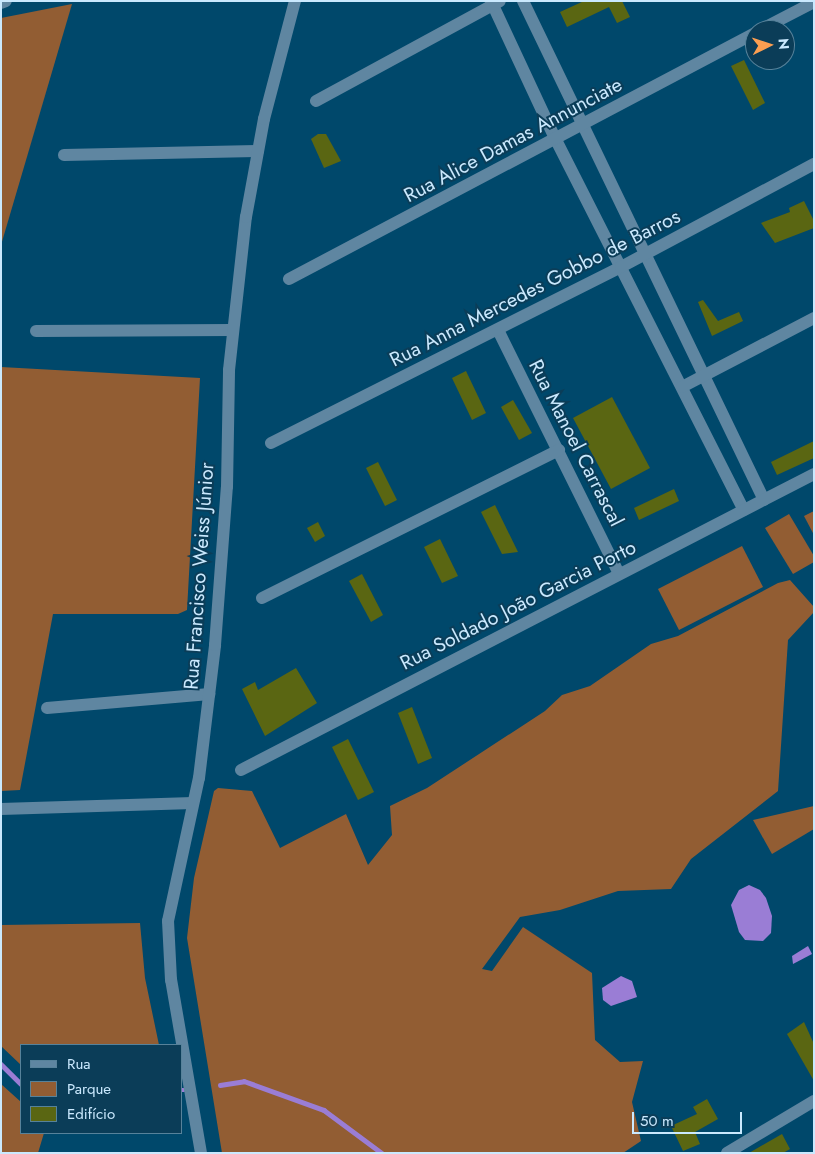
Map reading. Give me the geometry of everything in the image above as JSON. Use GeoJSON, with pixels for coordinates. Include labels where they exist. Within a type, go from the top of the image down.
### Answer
{"type":"FeatureCollection","features":[{"type":"Feature","properties":{"kind":"street"},"geometry":{"type":"LineString","coordinates":[[1,3],[6,1]]}},
{"type":"Feature","properties":{"kind":"street","name":"Rua Francisco Weiss Júnior"},"geometry":{"type":"LineString","coordinates":[[201,1153],[168,950],[168,921],[193,804],[209,694],[227,487],[233,330],[258,151],[295,1]]}},
{"type":"Feature","properties":{"kind":"street"},"geometry":{"type":"LineString","coordinates":[[523,1],[764,500]]}},
{"type":"Feature","properties":{"kind":"street"},"geometry":{"type":"LineString","coordinates":[[779,20],[814,2]]}},
{"type":"Feature","properties":{"kind":"street"},"geometry":{"type":"LineString","coordinates":[[316,102],[494,3],[556,138],[744,510]]}},
{"type":"Feature","properties":{"kind":"street","name":"Rua Alice Damas Annunciate"},"geometry":{"type":"LineString","coordinates":[[289,280],[745,38]]}},
{"type":"Feature","properties":{"kind":"street"},"geometry":{"type":"LineString","coordinates":[[64,155],[258,151]]}},
{"type":"Feature","properties":{"kind":"street","name":"Rua Anna Mercedes Gobbo de Barros"},"geometry":{"type":"LineString","coordinates":[[272,443],[621,267],[814,164]]}},
{"type":"Feature","properties":{"kind":"street"},"geometry":{"type":"LineString","coordinates":[[682,387],[814,318]]}},
{"type":"Feature","properties":{"kind":"street"},"geometry":{"type":"LineString","coordinates":[[36,331],[233,330]]}},
{"type":"Feature","properties":{"kind":"street","name":"Rua Manoel Carrascal"},"geometry":{"type":"LineString","coordinates":[[498,330],[620,574]]}},
{"type":"Feature","properties":{"kind":"street"},"geometry":{"type":"LineString","coordinates":[[262,598],[559,450]]}},
{"type":"Feature","properties":{"kind":"street","name":"Rua Soldado João Garcia Porto"},"geometry":{"type":"LineString","coordinates":[[241,770],[814,474]]}},
{"type":"Feature","properties":{"kind":"street"},"geometry":{"type":"LineString","coordinates":[[47,708],[209,694]]}},
{"type":"Feature","properties":{"kind":"street"},"geometry":{"type":"LineString","coordinates":[[1,809],[193,804]]}},
{"type":"Feature","properties":{"kind":"street"},"geometry":{"type":"LineString","coordinates":[[726,1153],[814,1101]]}},
{"type":"Feature","properties":{"kind":"green space"},"geometry":{"type":"Polygon","coordinates":[[[72,4],[1,245],[1,18],[72,4]]]}},
{"type":"Feature","properties":{"kind":"green space"},"geometry":{"type":"Polygon","coordinates":[[[1,367],[200,378],[187,610],[178,614],[53,614],[20,790],[1,791],[1,367]]]}},
{"type":"Feature","properties":{"kind":"green space"},"geometry":{"type":"Polygon","coordinates":[[[814,511],[814,535],[804,516],[814,511]]]}},
{"type":"Feature","properties":{"kind":"green space"},"geometry":{"type":"Polygon","coordinates":[[[789,514],[814,556],[814,562],[793,574],[765,528],[789,514]]]}},
{"type":"Feature","properties":{"kind":"green space"},"geometry":{"type":"Polygon","coordinates":[[[742,546],[763,587],[679,630],[658,589],[742,546]]]}},
{"type":"Feature","properties":{"kind":"green space"},"geometry":{"type":"Polygon","coordinates":[[[790,580],[814,607],[814,612],[788,640],[778,791],[691,859],[671,889],[618,891],[560,910],[520,917],[482,969],[492,971],[523,927],[592,973],[595,1040],[620,1062],[643,1061],[632,1102],[641,1141],[623,1153],[222,1153],[187,938],[194,878],[214,791],[218,788],[252,791],[280,848],[346,814],[368,865],[392,835],[390,806],[427,788],[545,711],[562,695],[590,686],[651,644],[678,636],[778,583],[790,580]]]}},
{"type":"Feature","properties":{"kind":"green space"},"geometry":{"type":"Polygon","coordinates":[[[814,806],[814,829],[772,854],[753,820],[814,806]]]}},
{"type":"Feature","properties":{"kind":"green space"},"geometry":{"type":"Polygon","coordinates":[[[140,923],[145,978],[159,1044],[20,1044],[20,1064],[1,1046],[1,925],[140,923]]]}},
{"type":"Feature","properties":{"kind":"green space"},"geometry":{"type":"Polygon","coordinates":[[[1,1084],[20,1101],[20,1134],[44,1134],[38,1153],[1,1153],[1,1084]]]}},
{"type":"Feature","properties":{"kind":"shaded area"},"geometry":{"type":"Polygon","coordinates":[[[749,885],[760,890],[766,898],[772,916],[771,933],[763,941],[745,940],[739,932],[731,905],[739,890],[749,885]]]}},
{"type":"Feature","properties":{"kind":"shaded area"},"geometry":{"type":"Polygon","coordinates":[[[808,946],[812,954],[793,964],[792,956],[808,946]]]}},
{"type":"Feature","properties":{"kind":"shaded area"},"geometry":{"type":"Polygon","coordinates":[[[621,976],[632,981],[637,997],[611,1006],[603,1000],[602,988],[621,976]]]}},
{"type":"Feature","properties":{"kind":"building"},"geometry":{"type":"Polygon","coordinates":[[[584,1],[622,1],[630,17],[617,23],[609,7],[567,27],[560,12],[584,1]]]}},
{"type":"Feature","properties":{"kind":"building"},"geometry":{"type":"Polygon","coordinates":[[[744,60],[745,70],[749,70],[765,103],[753,110],[731,66],[744,60]]]}},
{"type":"Feature","properties":{"kind":"building"},"geometry":{"type":"Polygon","coordinates":[[[318,134],[326,134],[341,161],[324,168],[311,139],[318,134]]]}},
{"type":"Feature","properties":{"kind":"building"},"geometry":{"type":"Polygon","coordinates":[[[804,201],[814,221],[814,228],[775,243],[761,223],[790,212],[789,208],[804,201]]]}},
{"type":"Feature","properties":{"kind":"building"},"geometry":{"type":"Polygon","coordinates":[[[703,300],[718,321],[739,312],[743,321],[712,336],[698,302],[703,300]]]}},
{"type":"Feature","properties":{"kind":"building"},"geometry":{"type":"Polygon","coordinates":[[[466,371],[486,413],[472,420],[452,378],[466,371]]]}},
{"type":"Feature","properties":{"kind":"building"},"geometry":{"type":"Polygon","coordinates":[[[612,397],[650,468],[611,489],[573,418],[612,397]]]}},
{"type":"Feature","properties":{"kind":"building"},"geometry":{"type":"Polygon","coordinates":[[[513,400],[532,433],[519,440],[501,407],[513,400]]]}},
{"type":"Feature","properties":{"kind":"building"},"geometry":{"type":"Polygon","coordinates":[[[814,441],[814,458],[777,475],[771,462],[814,441]]]}},
{"type":"Feature","properties":{"kind":"building"},"geometry":{"type":"Polygon","coordinates":[[[378,462],[397,500],[385,506],[366,468],[378,462]]]}},
{"type":"Feature","properties":{"kind":"building"},"geometry":{"type":"Polygon","coordinates":[[[674,489],[679,501],[639,520],[634,508],[674,489]]]}},
{"type":"Feature","properties":{"kind":"building"},"geometry":{"type":"Polygon","coordinates":[[[495,505],[518,552],[502,554],[481,512],[495,505]]]}},
{"type":"Feature","properties":{"kind":"building"},"geometry":{"type":"Polygon","coordinates":[[[318,522],[325,536],[315,542],[307,528],[318,522]]]}},
{"type":"Feature","properties":{"kind":"building"},"geometry":{"type":"Polygon","coordinates":[[[440,539],[458,576],[442,583],[424,547],[440,539]]]}},
{"type":"Feature","properties":{"kind":"building"},"geometry":{"type":"Polygon","coordinates":[[[362,574],[383,615],[371,622],[349,581],[362,574]]]}},
{"type":"Feature","properties":{"kind":"building"},"geometry":{"type":"Polygon","coordinates":[[[296,668],[317,703],[265,736],[242,689],[255,682],[258,690],[296,668]]]}},
{"type":"Feature","properties":{"kind":"building"},"geometry":{"type":"Polygon","coordinates":[[[412,707],[432,758],[418,764],[398,713],[412,707]]]}},
{"type":"Feature","properties":{"kind":"building"},"geometry":{"type":"Polygon","coordinates":[[[348,739],[374,792],[358,800],[332,747],[348,739]]]}},
{"type":"Feature","properties":{"kind":"building"},"geometry":{"type":"Polygon","coordinates":[[[804,1022],[814,1044],[814,1081],[787,1034],[804,1022]]]}},
{"type":"Feature","properties":{"kind":"building"},"geometry":{"type":"Polygon","coordinates":[[[707,1099],[718,1119],[695,1132],[700,1144],[683,1151],[671,1126],[697,1114],[693,1107],[707,1099]]]}},
{"type":"Feature","properties":{"kind":"building"},"geometry":{"type":"Polygon","coordinates":[[[782,1134],[790,1149],[783,1153],[749,1153],[782,1134]]]}},
{"type":"Feature","properties":{"kind":"waterway"},"geometry":{"type":"LineString","coordinates":[[1,1064],[20,1083]]}},
{"type":"Feature","properties":{"kind":"waterway"},"geometry":{"type":"LineString","coordinates":[[220,1085],[244,1081],[324,1110],[382,1153]]}}]}
